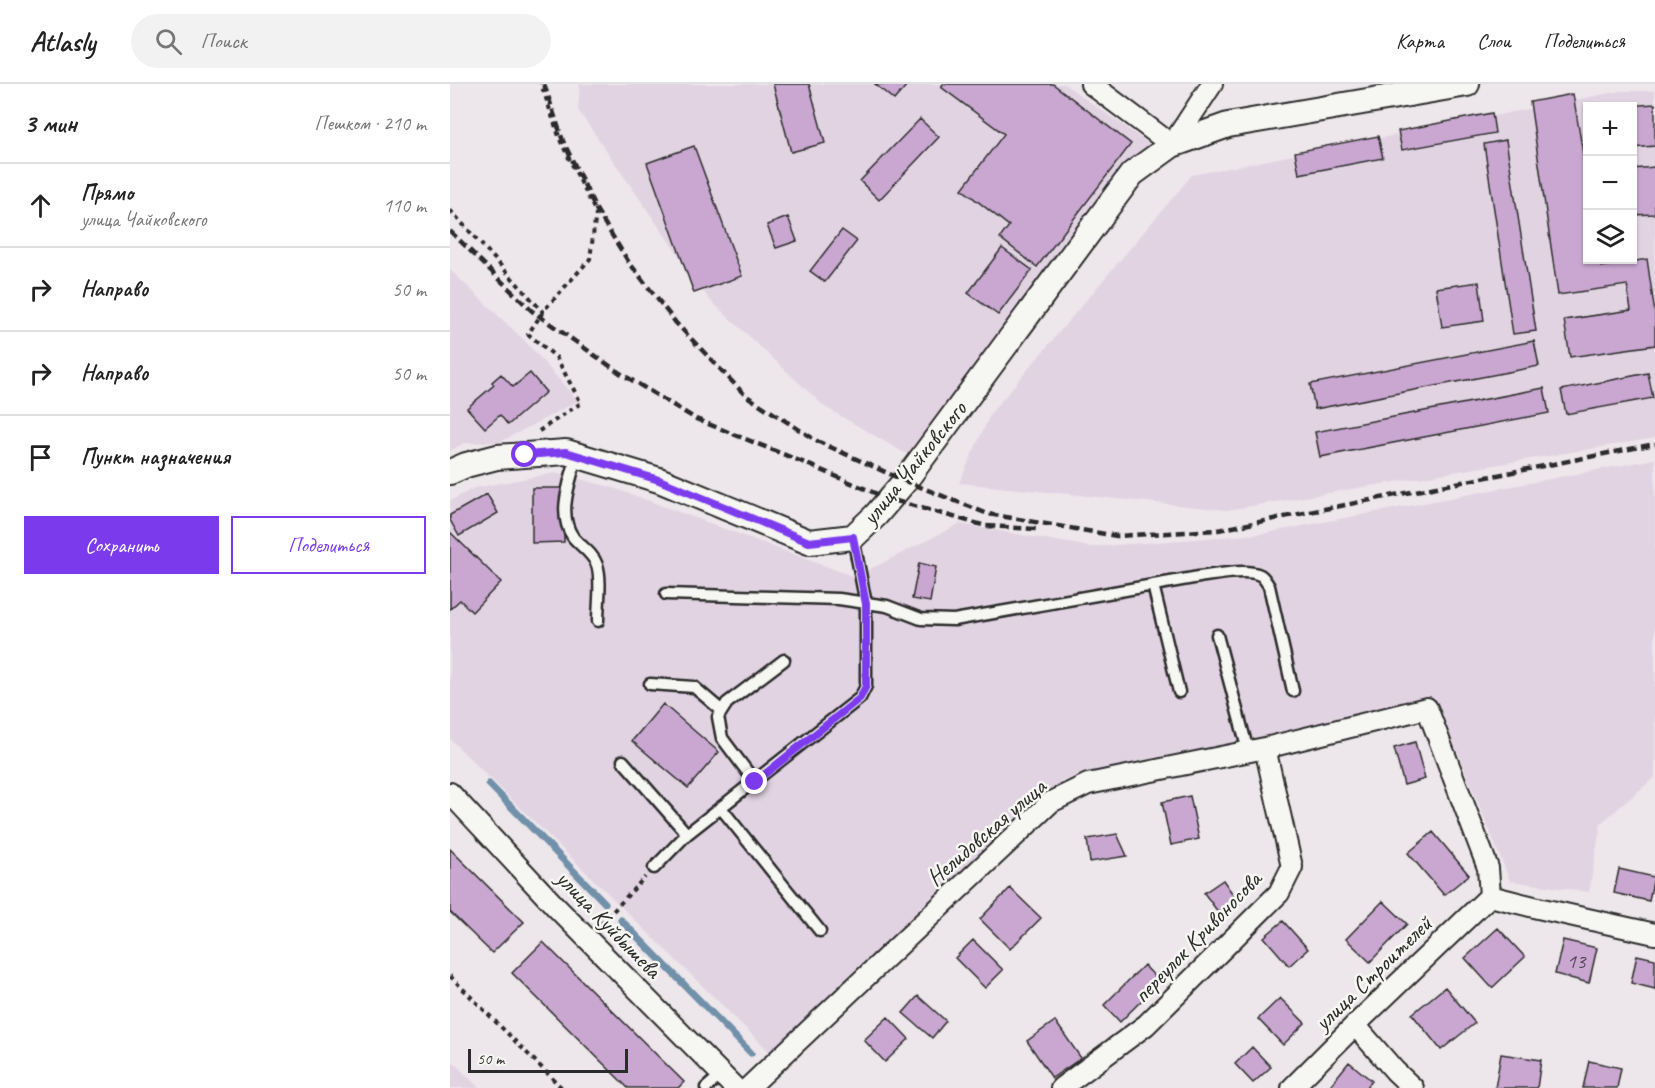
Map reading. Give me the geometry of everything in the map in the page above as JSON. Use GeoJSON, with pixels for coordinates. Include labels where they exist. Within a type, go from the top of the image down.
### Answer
{"type":"FeatureCollection","features":[{"type":"Feature","properties":{"kind":"street"},"geometry":{"type":"LineString","coordinates":[[1091,84],[1172,145],[1212,84]]}},
{"type":"Feature","properties":{"kind":"street","name":"улица Чайковского"},"geometry":{"type":"LineString","coordinates":[[450,472],[466,465],[497,457],[566,452],[659,480],[809,542],[853,537],[876,515],[905,481],[1132,174],[1172,145],[1228,125],[1467,84]]}},
{"type":"Feature","properties":{"kind":"street","name":"Нелидовская улица"},"geometry":{"type":"LineString","coordinates":[[748,1088],[1051,802],[1088,784],[1257,750],[1426,708],[1488,868],[1490,896]]}},
{"type":"Feature","properties":{"kind":"street","name":"переулок Кривоносова"},"geometry":{"type":"LineString","coordinates":[[1061,1088],[1146,1025],[1279,893],[1292,867],[1257,750]]}},
{"type":"Feature","properties":{"kind":"street","name":"улица Куйбышева"},"geometry":{"type":"LineString","coordinates":[[450,793],[587,938],[728,1081]]}},
{"type":"Feature","properties":{"kind":"street"},"geometry":{"type":"LineString","coordinates":[[1490,896],[1655,934]]}},
{"type":"Feature","properties":{"kind":"street","name":"улица Строителей"},"geometry":{"type":"LineString","coordinates":[[1293,1088],[1355,1025],[1490,896]]}},
{"type":"Feature","properties":{"kind":"street"},"geometry":{"type":"LineString","coordinates":[[1355,1025],[1413,1088]]}},
{"type":"Feature","properties":{"kind":"lane"},"geometry":{"type":"LineString","coordinates":[[577,455],[567,491],[566,521],[574,538],[593,557],[598,567],[598,621]]}},
{"type":"Feature","properties":{"kind":"lane"},"geometry":{"type":"LineString","coordinates":[[654,868],[687,834],[860,698],[866,686],[866,604],[853,537]]}},
{"type":"Feature","properties":{"kind":"lane"},"geometry":{"type":"LineString","coordinates":[[666,594],[839,599],[887,606],[921,619],[954,621],[1199,577],[1254,572],[1263,576],[1269,586],[1293,691]]}},
{"type":"Feature","properties":{"kind":"lane"},"geometry":{"type":"LineString","coordinates":[[1153,585],[1179,692]]}},
{"type":"Feature","properties":{"kind":"lane"},"geometry":{"type":"LineString","coordinates":[[1217,635],[1257,750]]}},
{"type":"Feature","properties":{"kind":"lane"},"geometry":{"type":"LineString","coordinates":[[755,782],[722,738],[718,717],[727,703],[784,660]]}},
{"type":"Feature","properties":{"kind":"lane"},"geometry":{"type":"LineString","coordinates":[[650,684],[694,687],[721,710]]}},
{"type":"Feature","properties":{"kind":"lane"},"geometry":{"type":"LineString","coordinates":[[623,761],[687,834]]}},
{"type":"Feature","properties":{"kind":"lane"},"geometry":{"type":"LineString","coordinates":[[721,808],[820,931]]}},
{"type":"Feature","properties":{"kind":"lane"},"geometry":{"type":"LineString","coordinates":[[706,1088],[728,1081]]}},
{"type":"Feature","properties":{"kind":"path"},"geometry":{"type":"LineString","coordinates":[[525,455],[539,430],[581,403],[556,357],[528,334],[543,312],[590,260],[596,213],[561,142],[541,84]]}},
{"type":"Feature","properties":{"kind":"path"},"geometry":{"type":"LineString","coordinates":[[450,210],[543,312]]}},
{"type":"Feature","properties":{"kind":"path"},"geometry":{"type":"LineString","coordinates":[[587,938],[654,868]]}},
{"type":"Feature","properties":{"kind":"path"},"geometry":{"type":"LineString","coordinates":[[450,976],[562,1088]]}},
{"type":"Feature","properties":{"kind":"shaded area"},"geometry":{"type":"Polygon","coordinates":[[[580,84],[1064,84],[1151,145],[910,456],[825,407],[709,299],[578,110],[580,84]]]}},
{"type":"Feature","properties":{"kind":"shaded area"},"geometry":{"type":"Polygon","coordinates":[[[1621,91],[1655,91],[1655,438],[1227,510],[959,483],[991,413],[1192,175],[1621,91]]]}},
{"type":"Feature","properties":{"kind":"shaded area"},"geometry":{"type":"Polygon","coordinates":[[[450,270],[524,340],[578,401],[500,442],[464,443],[450,451],[450,270]]]}},
{"type":"Feature","properties":{"kind":"shaded area"},"geometry":{"type":"Polygon","coordinates":[[[1655,459],[1655,777],[1601,823],[1589,892],[1510,881],[1435,697],[1265,738],[1063,781],[1019,817],[772,1054],[450,739],[450,501],[474,488],[556,473],[611,487],[855,577],[959,524],[1091,547],[1261,534],[1655,459]]]}},
{"type":"Feature","properties":{"kind":"shaded area"},"geometry":{"type":"Polygon","coordinates":[[[450,1059],[479,1088],[450,1088],[450,1059]]]}},
{"type":"Feature","properties":{"kind":"building"},"geometry":{"type":"Polygon","coordinates":[[[773,84],[809,84],[825,143],[791,152],[773,84]]]}},
{"type":"Feature","properties":{"kind":"building"},"geometry":{"type":"Polygon","coordinates":[[[875,84],[906,84],[907,85],[894,100],[875,84]]]}},
{"type":"Feature","properties":{"kind":"building"},"geometry":{"type":"Polygon","coordinates":[[[943,84],[1053,84],[1131,144],[1037,267],[1000,238],[1009,226],[962,189],[1004,134],[941,87],[943,84]]]}},
{"type":"Feature","properties":{"kind":"building"},"geometry":{"type":"Polygon","coordinates":[[[1573,94],[1583,153],[1583,264],[1601,264],[1601,267],[1637,264],[1637,261],[1647,259],[1655,314],[1655,345],[1570,357],[1564,320],[1631,310],[1627,285],[1558,295],[1530,102],[1573,94]]]}},
{"type":"Feature","properties":{"kind":"building"},"geometry":{"type":"Polygon","coordinates":[[[1655,104],[1655,146],[1637,148],[1637,105],[1655,104]]]}},
{"type":"Feature","properties":{"kind":"building"},"geometry":{"type":"Polygon","coordinates":[[[1492,113],[1495,133],[1402,150],[1398,131],[1492,113]]]}},
{"type":"Feature","properties":{"kind":"building"},"geometry":{"type":"Polygon","coordinates":[[[920,119],[939,137],[879,200],[860,181],[920,119]]]}},
{"type":"Feature","properties":{"kind":"building"},"geometry":{"type":"Polygon","coordinates":[[[1378,136],[1383,158],[1299,174],[1295,152],[1378,136]]]}},
{"type":"Feature","properties":{"kind":"building"},"geometry":{"type":"Polygon","coordinates":[[[1506,140],[1536,331],[1513,334],[1484,144],[1506,140]]]}},
{"type":"Feature","properties":{"kind":"building"},"geometry":{"type":"Polygon","coordinates":[[[694,146],[742,276],[694,293],[647,163],[694,146]]]}},
{"type":"Feature","properties":{"kind":"building"},"geometry":{"type":"Polygon","coordinates":[[[1655,167],[1655,214],[1637,215],[1637,169],[1655,167]]]}},
{"type":"Feature","properties":{"kind":"building"},"geometry":{"type":"Polygon","coordinates":[[[788,217],[797,241],[776,248],[767,225],[788,217]]]}},
{"type":"Feature","properties":{"kind":"building"},"geometry":{"type":"Polygon","coordinates":[[[842,230],[857,241],[825,282],[810,271],[842,230]]]}},
{"type":"Feature","properties":{"kind":"building"},"geometry":{"type":"Polygon","coordinates":[[[1002,248],[1032,270],[998,315],[968,293],[1002,248]]]}},
{"type":"Feature","properties":{"kind":"building"},"geometry":{"type":"Polygon","coordinates":[[[1479,282],[1484,321],[1442,327],[1436,288],[1479,282]]]}},
{"type":"Feature","properties":{"kind":"building"},"geometry":{"type":"Polygon","coordinates":[[[1534,341],[1539,366],[1315,409],[1310,384],[1534,341]]]}},
{"type":"Feature","properties":{"kind":"building"},"geometry":{"type":"Polygon","coordinates":[[[530,373],[546,392],[508,425],[500,415],[485,428],[467,408],[494,385],[492,382],[501,374],[513,387],[530,373]]]}},
{"type":"Feature","properties":{"kind":"building"},"geometry":{"type":"Polygon","coordinates":[[[1648,373],[1653,398],[1566,414],[1561,390],[1648,373]]]}},
{"type":"Feature","properties":{"kind":"building"},"geometry":{"type":"Polygon","coordinates":[[[1544,388],[1549,413],[1320,457],[1315,432],[1544,388]]]}},
{"type":"Feature","properties":{"kind":"building"},"geometry":{"type":"Polygon","coordinates":[[[532,488],[564,488],[564,542],[532,543],[532,488]]]}},
{"type":"Feature","properties":{"kind":"building"},"geometry":{"type":"Polygon","coordinates":[[[487,494],[498,513],[459,536],[450,520],[450,515],[487,494]]]}},
{"type":"Feature","properties":{"kind":"building"},"geometry":{"type":"Polygon","coordinates":[[[450,532],[501,582],[472,612],[460,600],[450,609],[450,532]]]}},
{"type":"Feature","properties":{"kind":"building"},"geometry":{"type":"Polygon","coordinates":[[[919,563],[936,567],[930,602],[912,599],[919,563]]]}},
{"type":"Feature","properties":{"kind":"building"},"geometry":{"type":"Polygon","coordinates":[[[663,704],[719,752],[688,788],[632,741],[663,704]]]}},
{"type":"Feature","properties":{"kind":"building"},"geometry":{"type":"Polygon","coordinates":[[[1415,742],[1425,779],[1404,785],[1394,748],[1415,742]]]}},
{"type":"Feature","properties":{"kind":"building"},"geometry":{"type":"Polygon","coordinates":[[[1190,796],[1199,839],[1171,845],[1162,802],[1190,796]]]}},
{"type":"Feature","properties":{"kind":"building"},"geometry":{"type":"Polygon","coordinates":[[[1433,832],[1469,875],[1444,895],[1408,853],[1433,832]]]}},
{"type":"Feature","properties":{"kind":"building"},"geometry":{"type":"Polygon","coordinates":[[[1117,834],[1127,856],[1090,862],[1087,839],[1117,834]]]}},
{"type":"Feature","properties":{"kind":"building"},"geometry":{"type":"Polygon","coordinates":[[[450,849],[524,922],[492,953],[450,912],[450,849]]]}},
{"type":"Feature","properties":{"kind":"building"},"geometry":{"type":"Polygon","coordinates":[[[1619,869],[1654,877],[1649,901],[1614,893],[1619,869]]]}},
{"type":"Feature","properties":{"kind":"building"},"geometry":{"type":"Polygon","coordinates":[[[1223,880],[1239,903],[1221,916],[1204,893],[1223,880]]]}},
{"type":"Feature","properties":{"kind":"building"},"geometry":{"type":"Polygon","coordinates":[[[1010,888],[1041,918],[1010,949],[980,919],[1010,888]]]}},
{"type":"Feature","properties":{"kind":"building"},"geometry":{"type":"Polygon","coordinates":[[[1383,901],[1407,924],[1370,962],[1346,939],[1383,901]]]}},
{"type":"Feature","properties":{"kind":"building"},"geometry":{"type":"Polygon","coordinates":[[[1283,921],[1308,949],[1289,966],[1264,937],[1283,921]]]}},
{"type":"Feature","properties":{"kind":"building"},"geometry":{"type":"Polygon","coordinates":[[[1498,928],[1525,957],[1492,988],[1465,958],[1498,928]]]}},
{"type":"Feature","properties":{"kind":"building"},"geometry":{"type":"Polygon","coordinates":[[[973,940],[1003,970],[985,988],[955,958],[973,940]]]}},
{"type":"Feature","properties":{"kind":"building"},"geometry":{"type":"Polygon","coordinates":[[[1563,940],[1597,948],[1589,983],[1555,974],[1563,940]]]}},
{"type":"Feature","properties":{"kind":"building"},"geometry":{"type":"Polygon","coordinates":[[[543,942],[684,1082],[678,1088],[628,1088],[512,973],[543,942]]]}},
{"type":"Feature","properties":{"kind":"building"},"geometry":{"type":"Polygon","coordinates":[[[1637,955],[1655,959],[1655,989],[1631,983],[1637,955]]]}},
{"type":"Feature","properties":{"kind":"building"},"geometry":{"type":"Polygon","coordinates":[[[1144,965],[1160,982],[1120,1022],[1104,1005],[1144,965]]]}},
{"type":"Feature","properties":{"kind":"building"},"geometry":{"type":"Polygon","coordinates":[[[1445,987],[1475,1023],[1441,1050],[1412,1014],[1445,987]]]}},
{"type":"Feature","properties":{"kind":"building"},"geometry":{"type":"Polygon","coordinates":[[[918,996],[946,1021],[932,1038],[903,1013],[918,996]]]}},
{"type":"Feature","properties":{"kind":"building"},"geometry":{"type":"Polygon","coordinates":[[[1280,998],[1305,1023],[1283,1045],[1258,1019],[1280,998]]]}},
{"type":"Feature","properties":{"kind":"building"},"geometry":{"type":"Polygon","coordinates":[[[888,1017],[909,1039],[885,1062],[864,1040],[888,1017]]]}},
{"type":"Feature","properties":{"kind":"building"},"geometry":{"type":"Polygon","coordinates":[[[1055,1021],[1081,1058],[1052,1078],[1027,1041],[1055,1021]]]}},
{"type":"Feature","properties":{"kind":"building"},"geometry":{"type":"Polygon","coordinates":[[[1252,1047],[1271,1067],[1253,1083],[1235,1064],[1252,1047]]]}},
{"type":"Feature","properties":{"kind":"building"},"geometry":{"type":"Polygon","coordinates":[[[1501,1054],[1541,1060],[1537,1088],[1495,1088],[1501,1054]]]}},
{"type":"Feature","properties":{"kind":"building"},"geometry":{"type":"Polygon","coordinates":[[[1589,1061],[1621,1068],[1617,1088],[1583,1088],[1589,1061]]]}},
{"type":"Feature","properties":{"kind":"building"},"geometry":{"type":"Polygon","coordinates":[[[1349,1062],[1372,1081],[1366,1088],[1328,1088],[1349,1062]]]}},
{"type":"Feature","properties":{"kind":"waterway"},"geometry":{"type":"LineString","coordinates":[[489,784],[605,903]]}},
{"type":"Feature","properties":{"kind":"waterway"},"geometry":{"type":"LineString","coordinates":[[621,920],[751,1053]]}},
{"type":"Feature","properties":{"kind":"railway"},"geometry":{"type":"LineString","coordinates":[[544,84],[563,141],[597,211],[628,261],[676,323],[745,395],[817,441],[905,481],[988,514],[1117,536],[1218,530],[1655,444]]}},
{"type":"Feature","properties":{"kind":"railway"},"geometry":{"type":"LineString","coordinates":[[450,231],[532,311],[620,373],[696,419],[889,499],[986,526],[1036,529]]}},
{"type":"Feature","properties":{"kind":"route"},"geometry":{"type":"LineString","coordinates":[[525,455],[566,452],[659,480],[809,542],[853,537],[866,604],[866,686],[860,698],[755,782]]}}]}
